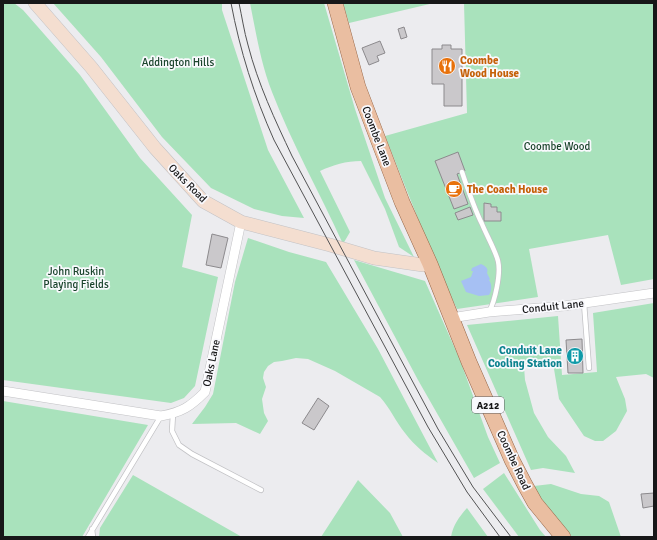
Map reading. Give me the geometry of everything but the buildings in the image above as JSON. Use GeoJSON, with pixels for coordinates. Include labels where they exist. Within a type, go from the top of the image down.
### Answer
{"type":"FeatureCollection","features":[{"type":"Feature","properties":{"kind":"main road","name":"Coombe Lane"},"geometry":{"type":"LineString","coordinates":[[335,3],[358,87],[402,202],[430,264]]}},
{"type":"Feature","properties":{"kind":"main road","name":"Coombe Road"},"geometry":{"type":"LineString","coordinates":[[430,264],[451,318],[509,453],[535,503],[563,537]]}},
{"type":"Feature","properties":{"kind":"street","name":"Oaks Road"},"geometry":{"type":"LineString","coordinates":[[35,3],[91,67],[155,148],[203,201],[241,222],[330,244],[374,258],[422,265],[430,264]]}},
{"type":"Feature","properties":{"kind":"street","name":"Oaks Lane"},"geometry":{"type":"LineString","coordinates":[[3,391],[160,416],[173,414],[190,406],[205,392],[241,222]]}},
{"type":"Feature","properties":{"kind":"street","name":"Conduit Lane"},"geometry":{"type":"LineString","coordinates":[[451,318],[489,312],[584,303],[654,293]]}},
{"type":"Feature","properties":{"kind":"lane"},"geometry":{"type":"LineString","coordinates":[[462,172],[477,215],[498,262],[496,289],[493,303],[489,312]]}},
{"type":"Feature","properties":{"kind":"lane"},"geometry":{"type":"LineString","coordinates":[[584,303],[589,368]]}},
{"type":"Feature","properties":{"kind":"lane"},"geometry":{"type":"LineString","coordinates":[[173,414],[172,431],[179,445],[192,454],[261,490]]}},
{"type":"Feature","properties":{"kind":"lane"},"geometry":{"type":"LineString","coordinates":[[88,537],[160,416]]}},
{"type":"Feature","properties":{"kind":"lane"},"geometry":{"type":"LineString","coordinates":[[92,529],[93,537]]}},
{"type":"Feature","properties":{"kind":"green space","name":"John Ruskin Playing Fields"},"geometry":{"type":"Polygon","coordinates":[[[3,3],[14,3],[23,10],[80,75],[140,158],[192,215],[182,267],[218,277],[195,386],[184,398],[171,403],[3,380],[3,3]]]}},
{"type":"Feature","properties":{"kind":"green space","name":"Addington Hills"},"geometry":{"type":"Polygon","coordinates":[[[53,3],[222,3],[222,10],[268,150],[304,218],[282,216],[254,209],[211,188],[162,137],[101,57],[53,3]]]}},
{"type":"Feature","properties":{"kind":"green space"},"geometry":{"type":"Polygon","coordinates":[[[250,3],[324,3],[355,109],[385,198],[414,257],[399,247],[385,209],[361,161],[340,164],[320,171],[350,232],[343,244],[288,131],[272,92],[262,59],[250,3]]]}},
{"type":"Feature","properties":{"kind":"green space"},"geometry":{"type":"Polygon","coordinates":[[[343,3],[434,3],[349,23],[343,3]]]}},
{"type":"Feature","properties":{"kind":"green space","name":"Coombe Wood"},"geometry":{"type":"Polygon","coordinates":[[[464,3],[654,3],[654,279],[621,285],[608,235],[529,249],[538,297],[457,309],[439,271],[385,136],[467,113],[464,3]]]}},
{"type":"Feature","properties":{"kind":"green space"},"geometry":{"type":"Polygon","coordinates":[[[248,238],[289,252],[326,262],[378,349],[438,463],[420,450],[409,438],[380,397],[335,371],[308,359],[296,358],[274,362],[268,366],[264,372],[263,378],[266,387],[262,399],[264,413],[268,421],[260,434],[236,423],[192,424],[213,394],[235,282],[248,238]]]}},
{"type":"Feature","properties":{"kind":"green space"},"geometry":{"type":"Polygon","coordinates":[[[354,260],[425,281],[460,360],[488,437],[500,463],[474,478],[418,380],[354,260]]]}},
{"type":"Feature","properties":{"kind":"green space"},"geometry":{"type":"Polygon","coordinates":[[[654,303],[654,378],[646,374],[616,377],[625,399],[627,411],[616,431],[603,441],[595,441],[584,436],[559,399],[553,363],[524,367],[525,380],[534,413],[548,437],[566,456],[575,473],[543,468],[531,470],[467,325],[558,316],[562,375],[597,372],[593,313],[654,303]]]}},
{"type":"Feature","properties":{"kind":"green space"},"geometry":{"type":"Polygon","coordinates":[[[3,401],[148,425],[82,537],[3,537],[3,401]]]}},
{"type":"Feature","properties":{"kind":"green space"},"geometry":{"type":"Polygon","coordinates":[[[504,473],[546,537],[519,537],[483,489],[504,473]]]}},
{"type":"Feature","properties":{"kind":"green space"},"geometry":{"type":"Polygon","coordinates":[[[133,475],[242,537],[99,537],[100,528],[133,475]]]}},
{"type":"Feature","properties":{"kind":"green space"},"geometry":{"type":"Polygon","coordinates":[[[358,480],[390,513],[403,537],[321,537],[358,480]]]}},
{"type":"Feature","properties":{"kind":"green space"},"geometry":{"type":"Polygon","coordinates":[[[551,484],[581,494],[599,496],[609,502],[621,537],[572,537],[536,492],[534,486],[551,484]]]}},
{"type":"Feature","properties":{"kind":"green space"},"geometry":{"type":"Polygon","coordinates":[[[467,508],[488,537],[451,537],[457,521],[467,508]]]}},
{"type":"Feature","properties":{"kind":"water"},"geometry":{"type":"Polygon","coordinates":[[[481,264],[487,268],[487,273],[491,283],[491,292],[489,295],[479,296],[466,292],[461,281],[471,277],[473,271],[471,271],[472,268],[481,264]]]}},
{"type":"Feature","properties":{"kind":"tram line"},"geometry":{"type":"LineString","coordinates":[[231,3],[248,73],[274,140],[428,427],[467,492],[500,537]]}},
{"type":"Feature","properties":{"kind":"tram line"},"geometry":{"type":"LineString","coordinates":[[239,3],[247,40],[257,74],[273,115],[292,156],[438,429],[473,487],[511,537]]}},
{"type":"Feature","properties":{"kind":"place","name":"Coombe Wood House"},"geometry":{"type":"Point","coordinates":[447,66]}},
{"type":"Feature","properties":{"kind":"place","name":"The Coach House"},"geometry":{"type":"Point","coordinates":[454,189]}},
{"type":"Feature","properties":{"kind":"place","name":"Conduit Lane Cooling Station"},"geometry":{"type":"Point","coordinates":[575,356]}}]}
